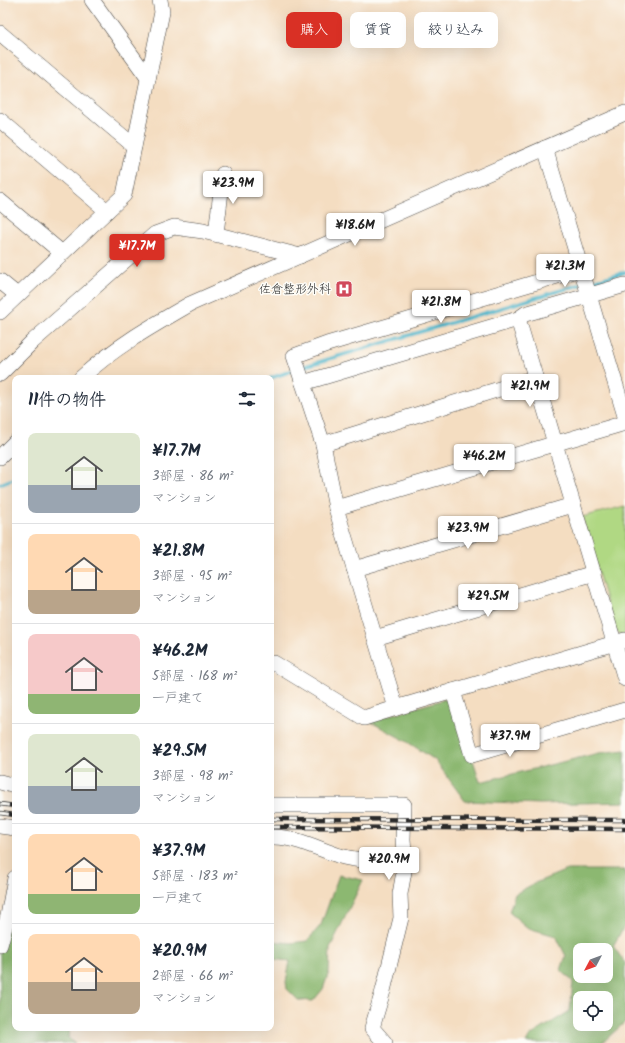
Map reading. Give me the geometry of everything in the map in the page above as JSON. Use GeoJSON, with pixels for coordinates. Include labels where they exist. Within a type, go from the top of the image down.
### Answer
{"type":"FeatureCollection","features":[{"type":"Feature","properties":{"kind":"street"},"geometry":{"type":"LineString","coordinates":[[92,0],[148,78]]}},
{"type":"Feature","properties":{"kind":"street"},"geometry":{"type":"LineString","coordinates":[[0,312],[124,195],[162,12],[160,0]]}},
{"type":"Feature","properties":{"kind":"street"},"geometry":{"type":"LineString","coordinates":[[0,33],[134,146]]}},
{"type":"Feature","properties":{"kind":"street"},"geometry":{"type":"LineString","coordinates":[[85,375],[114,351],[144,331],[190,304],[625,113]]}},
{"type":"Feature","properties":{"kind":"street"},"geometry":{"type":"LineString","coordinates":[[0,120],[107,211]]}},
{"type":"Feature","properties":{"kind":"street"},"geometry":{"type":"LineString","coordinates":[[544,148],[625,416]]}},
{"type":"Feature","properties":{"kind":"street"},"geometry":{"type":"LineString","coordinates":[[216,234],[223,174]]}},
{"type":"Feature","properties":{"kind":"street"},"geometry":{"type":"LineString","coordinates":[[0,201],[62,253]]}},
{"type":"Feature","properties":{"kind":"street"},"geometry":{"type":"LineString","coordinates":[[3,366],[155,234],[174,227],[203,231],[300,256]]}},
{"type":"Feature","properties":{"kind":"street"},"geometry":{"type":"LineString","coordinates":[[396,708],[336,508],[323,444],[294,356],[327,344],[581,269]]}},
{"type":"Feature","properties":{"kind":"street"},"geometry":{"type":"LineString","coordinates":[[0,281],[18,295]]}},
{"type":"Feature","properties":{"kind":"street"},"geometry":{"type":"LineString","coordinates":[[303,383],[518,319],[525,314],[625,285]]}},
{"type":"Feature","properties":{"kind":"street"},"geometry":{"type":"LineString","coordinates":[[518,319],[594,573],[620,642],[625,679]]}},
{"type":"Feature","properties":{"kind":"street"},"geometry":{"type":"LineString","coordinates":[[323,444],[535,378]]}},
{"type":"Feature","properties":{"kind":"street"},"geometry":{"type":"LineString","coordinates":[[336,508],[625,423]]}},
{"type":"Feature","properties":{"kind":"street"},"geometry":{"type":"LineString","coordinates":[[0,457],[12,445]]}},
{"type":"Feature","properties":{"kind":"street"},"geometry":{"type":"LineString","coordinates":[[354,569],[573,505]]}},
{"type":"Feature","properties":{"kind":"street"},"geometry":{"type":"LineString","coordinates":[[375,638],[594,573]]}},
{"type":"Feature","properties":{"kind":"street"},"geometry":{"type":"LineString","coordinates":[[274,663],[364,718],[620,642]]}},
{"type":"Feature","properties":{"kind":"street"},"geometry":{"type":"LineString","coordinates":[[453,691],[472,755],[625,710]]}},
{"type":"Feature","properties":{"kind":"street"},"geometry":{"type":"LineString","coordinates":[[0,782],[12,785]]}},
{"type":"Feature","properties":{"kind":"street"},"geometry":{"type":"LineString","coordinates":[[274,805],[404,805],[403,839],[406,866],[400,894],[401,918],[383,991],[372,1028],[385,1043]]}},
{"type":"Feature","properties":{"kind":"street"},"geometry":{"type":"LineString","coordinates":[[0,826],[12,828]]}},
{"type":"Feature","properties":{"kind":"street"},"geometry":{"type":"LineString","coordinates":[[274,837],[291,839],[339,856],[359,861],[405,862]]}},
{"type":"Feature","properties":{"kind":"street"},"geometry":{"type":"LineString","coordinates":[[0,945],[12,894]]}},
{"type":"Feature","properties":{"kind":"green space"},"geometry":{"type":"Polygon","coordinates":[[[625,506],[625,634],[622,635],[615,631],[582,517],[625,506]]]}},
{"type":"Feature","properties":{"kind":"green space"},"geometry":{"type":"Polygon","coordinates":[[[453,697],[480,782],[599,753],[625,750],[625,802],[540,804],[465,801],[435,760],[406,741],[369,721],[453,697]]]}},
{"type":"Feature","properties":{"kind":"green space"},"geometry":{"type":"Polygon","coordinates":[[[567,870],[625,870],[625,925],[613,946],[613,943],[573,943],[573,982],[561,970],[566,956],[556,936],[528,928],[509,912],[515,894],[535,883],[567,870]]]}},
{"type":"Feature","properties":{"kind":"green space"},"geometry":{"type":"Polygon","coordinates":[[[339,875],[363,880],[330,948],[329,972],[323,989],[313,1001],[298,1000],[287,989],[286,982],[290,961],[274,959],[274,941],[291,943],[307,941],[321,925],[339,875]]]}},
{"type":"Feature","properties":{"kind":"green space"},"geometry":{"type":"Polygon","coordinates":[[[12,900],[12,1031],[69,1031],[68,1038],[75,1043],[0,1043],[0,932],[12,900]]]}},
{"type":"Feature","properties":{"kind":"green space"},"geometry":{"type":"Polygon","coordinates":[[[613,946],[625,963],[625,1022],[602,1043],[526,1043],[530,1036],[570,1011],[573,982],[613,983],[613,946]]]}},
{"type":"Feature","properties":{"kind":"waterway"},"geometry":{"type":"LineString","coordinates":[[590,282],[625,272]]}},
{"type":"Feature","properties":{"kind":"waterway"},"geometry":{"type":"LineString","coordinates":[[302,367],[582,284]]}},
{"type":"Feature","properties":{"kind":"waterway"},"geometry":{"type":"LineString","coordinates":[[274,377],[294,370]]}},
{"type":"Feature","properties":{"kind":"waterway"},"geometry":{"type":"LineString","coordinates":[[0,484],[12,479]]}},
{"type":"Feature","properties":{"kind":"railway"},"geometry":{"type":"LineString","coordinates":[[0,804],[12,806]]}},
{"type":"Feature","properties":{"kind":"railway"},"geometry":{"type":"LineString","coordinates":[[0,813],[12,815]]}},
{"type":"Feature","properties":{"kind":"railway"},"geometry":{"type":"LineString","coordinates":[[274,819],[625,820]]}},
{"type":"Feature","properties":{"kind":"railway"},"geometry":{"type":"LineString","coordinates":[[274,827],[625,829]]}},
{"type":"Feature","properties":{"kind":"place","name":"佐倉整形外科"},"geometry":{"type":"Point","coordinates":[344,289]}}]}
